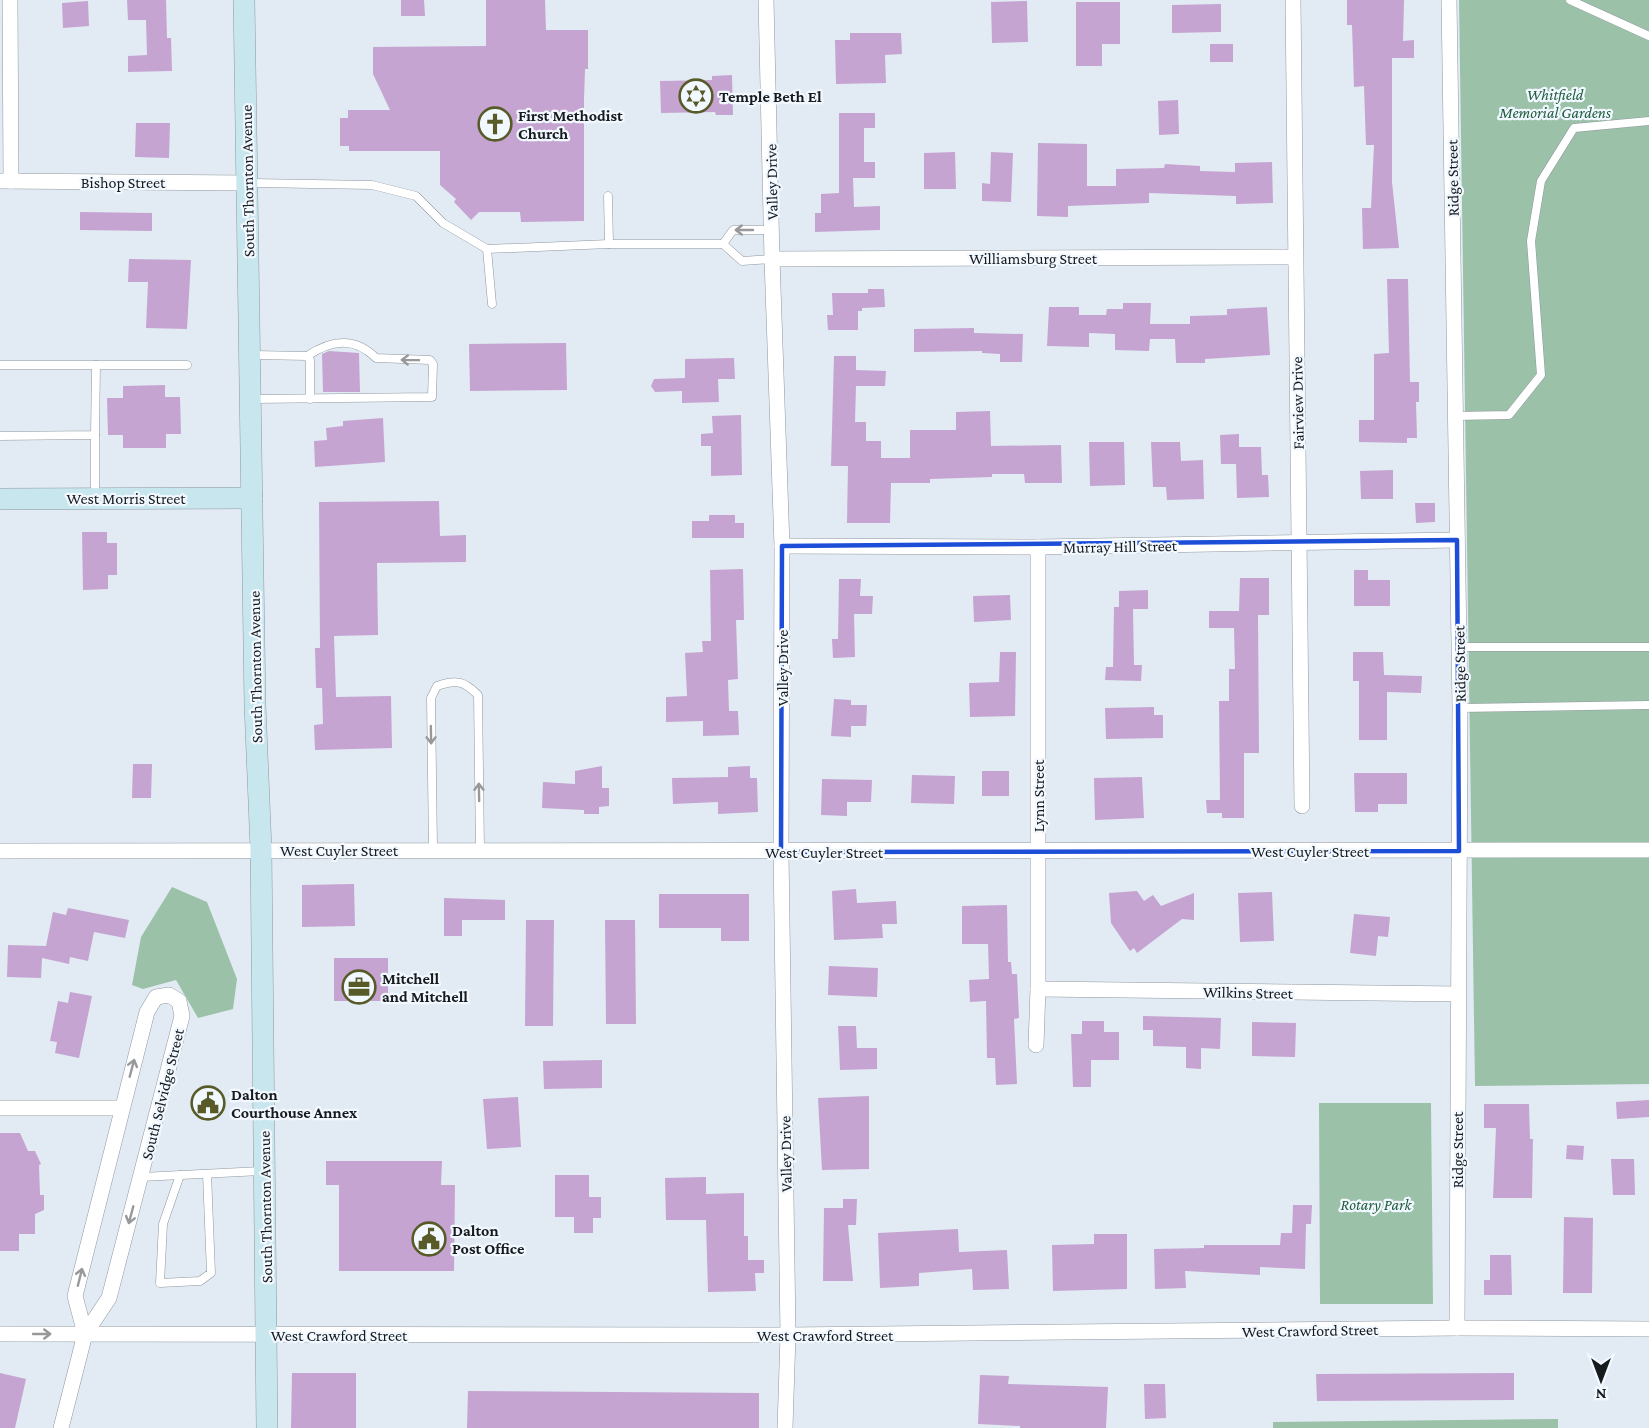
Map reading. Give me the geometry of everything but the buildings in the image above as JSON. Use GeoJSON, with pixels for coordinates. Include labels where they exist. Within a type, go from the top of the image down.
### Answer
{"type":"FeatureCollection","features":[{"type":"Feature","properties":{"kind":"main road","name":"South Thornton Avenue"},"geometry":{"type":"LineString","coordinates":[[244,0],[250,399],[261,849],[267,1428]]}},
{"type":"Feature","properties":{"kind":"main road","name":"West Morris Street"},"geometry":{"type":"LineString","coordinates":[[0,499],[252,498]]}},
{"type":"Feature","properties":{"kind":"street"},"geometry":{"type":"LineString","coordinates":[[5,181],[10,0]]}},
{"type":"Feature","properties":{"kind":"street","name":"Valley Drive"},"geometry":{"type":"LineString","coordinates":[[766,0],[782,546],[781,852],[788,1335],[786,1428]]}},
{"type":"Feature","properties":{"kind":"street","name":"Fairview Drive"},"geometry":{"type":"LineString","coordinates":[[1293,0],[1294,257],[1301,543],[1302,806]]}},
{"type":"Feature","properties":{"kind":"street","name":"Ridge Street"},"geometry":{"type":"LineString","coordinates":[[1449,0],[1460,708],[1456,1328]]}},
{"type":"Feature","properties":{"kind":"street","name":"Bishop Street"},"geometry":{"type":"LineString","coordinates":[[5,181],[247,183]]}},
{"type":"Feature","properties":{"kind":"street","name":"Williamsburg Street"},"geometry":{"type":"LineString","coordinates":[[772,259],[1294,257]]}},
{"type":"Feature","properties":{"kind":"street","name":"Murray Hill Street"},"geometry":{"type":"LineString","coordinates":[[782,546],[1038,547],[1457,540]]}},
{"type":"Feature","properties":{"kind":"street","name":"Lynn Street"},"geometry":{"type":"LineString","coordinates":[[1036,1045],[1038,547]]}},
{"type":"Feature","properties":{"kind":"street","name":"West Cuyler Street"},"geometry":{"type":"LineString","coordinates":[[0,851],[261,849],[781,852],[1649,850]]}},
{"type":"Feature","properties":{"kind":"street","name":"Wilkins Street"},"geometry":{"type":"LineString","coordinates":[[1038,989],[1458,994]]}},
{"type":"Feature","properties":{"kind":"street","name":"South Selvidge Street"},"geometry":{"type":"LineString","coordinates":[[169,995],[179,1002],[182,1008],[181,1025],[110,1298],[85,1334],[75,1296],[121,1108],[147,1011],[156,997],[169,995]]}},
{"type":"Feature","properties":{"kind":"street"},"geometry":{"type":"LineString","coordinates":[[0,1108],[121,1108]]}},
{"type":"Feature","properties":{"kind":"street","name":"West Crawford Street"},"geometry":{"type":"LineString","coordinates":[[0,1334],[788,1335],[1456,1328],[1649,1329]]}},
{"type":"Feature","properties":{"kind":"street"},"geometry":{"type":"LineString","coordinates":[[60,1428],[85,1334]]}},
{"type":"Feature","properties":{"kind":"lane"},"geometry":{"type":"LineString","coordinates":[[1570,0],[1649,36]]}},
{"type":"Feature","properties":{"kind":"lane"},"geometry":{"type":"LineString","coordinates":[[1455,416],[1509,415],[1541,375],[1531,241],[1541,181],[1574,128],[1649,122]]}},
{"type":"Feature","properties":{"kind":"lane"},"geometry":{"type":"LineString","coordinates":[[247,183],[372,185],[416,196],[443,223],[487,249],[609,244],[723,244],[741,261],[772,259]]}},
{"type":"Feature","properties":{"kind":"lane"},"geometry":{"type":"LineString","coordinates":[[608,196],[609,244]]}},
{"type":"Feature","properties":{"kind":"lane"},"geometry":{"type":"LineString","coordinates":[[723,244],[734,230],[772,230]]}},
{"type":"Feature","properties":{"kind":"lane"},"geometry":{"type":"LineString","coordinates":[[487,249],[492,304]]}},
{"type":"Feature","properties":{"kind":"lane"},"geometry":{"type":"LineString","coordinates":[[250,355],[307,356],[331,344],[357,344],[362,345],[376,358],[430,360],[433,364],[432,398],[250,399]]}},
{"type":"Feature","properties":{"kind":"lane"},"geometry":{"type":"LineString","coordinates":[[307,356],[310,360],[310,399]]}},
{"type":"Feature","properties":{"kind":"lane"},"geometry":{"type":"LineString","coordinates":[[0,365],[187,365]]}},
{"type":"Feature","properties":{"kind":"lane"},"geometry":{"type":"LineString","coordinates":[[95,499],[96,365]]}},
{"type":"Feature","properties":{"kind":"lane"},"geometry":{"type":"LineString","coordinates":[[0,436],[95,435]]}},
{"type":"Feature","properties":{"kind":"lane"},"geometry":{"type":"LineString","coordinates":[[1459,647],[1649,646]]}},
{"type":"Feature","properties":{"kind":"lane"},"geometry":{"type":"LineString","coordinates":[[433,850],[431,698],[437,686],[453,680],[467,684],[478,695],[480,850]]}},
{"type":"Feature","properties":{"kind":"lane"},"geometry":{"type":"LineString","coordinates":[[1460,708],[1649,705]]}},
{"type":"Feature","properties":{"kind":"lane"},"geometry":{"type":"LineString","coordinates":[[141,1177],[265,1171]]}},
{"type":"Feature","properties":{"kind":"lane"},"geometry":{"type":"LineString","coordinates":[[180,1175],[163,1224],[160,1283],[200,1281],[211,1274],[207,1174]]}},
{"type":"Feature","properties":{"kind":"highlighted area"},"geometry":{"type":"Polygon","coordinates":[[[1457,540],[1459,851],[781,852],[782,546],[1457,540]]]}},
{"type":"Feature","properties":{"kind":"green space","name":"Whitfield Memorial Gardens"},"geometry":{"type":"Polygon","coordinates":[[[1459,0],[1649,0],[1649,1084],[1475,1086],[1459,0]]]}},
{"type":"Feature","properties":{"kind":"green space"},"geometry":{"type":"Polygon","coordinates":[[[172,887],[207,902],[237,979],[233,1009],[198,1018],[176,980],[143,989],[132,985],[141,937],[172,887]]]}},
{"type":"Feature","properties":{"kind":"green space","name":"Rotary Park"},"geometry":{"type":"Polygon","coordinates":[[[1319,1103],[1431,1103],[1433,1304],[1320,1304],[1319,1103]]]}},
{"type":"Feature","properties":{"kind":"green space"},"geometry":{"type":"Polygon","coordinates":[[[1558,1419],[1558,1428],[1273,1428],[1273,1422],[1558,1419]]]}},
{"type":"Feature","properties":{"kind":"place","name":"Temple Beth El"},"geometry":{"type":"Point","coordinates":[696,96]}},
{"type":"Feature","properties":{"kind":"place","name":"First Methodist Church"},"geometry":{"type":"Point","coordinates":[495,124]}},
{"type":"Feature","properties":{"kind":"place","name":"Mitchell and Mitchell"},"geometry":{"type":"Point","coordinates":[359,987]}},
{"type":"Feature","properties":{"kind":"place","name":"Dalton Courthouse Annex"},"geometry":{"type":"Point","coordinates":[208,1103]}},
{"type":"Feature","properties":{"kind":"place","name":"Dalton Post Office"},"geometry":{"type":"Point","coordinates":[429,1239]}}]}
